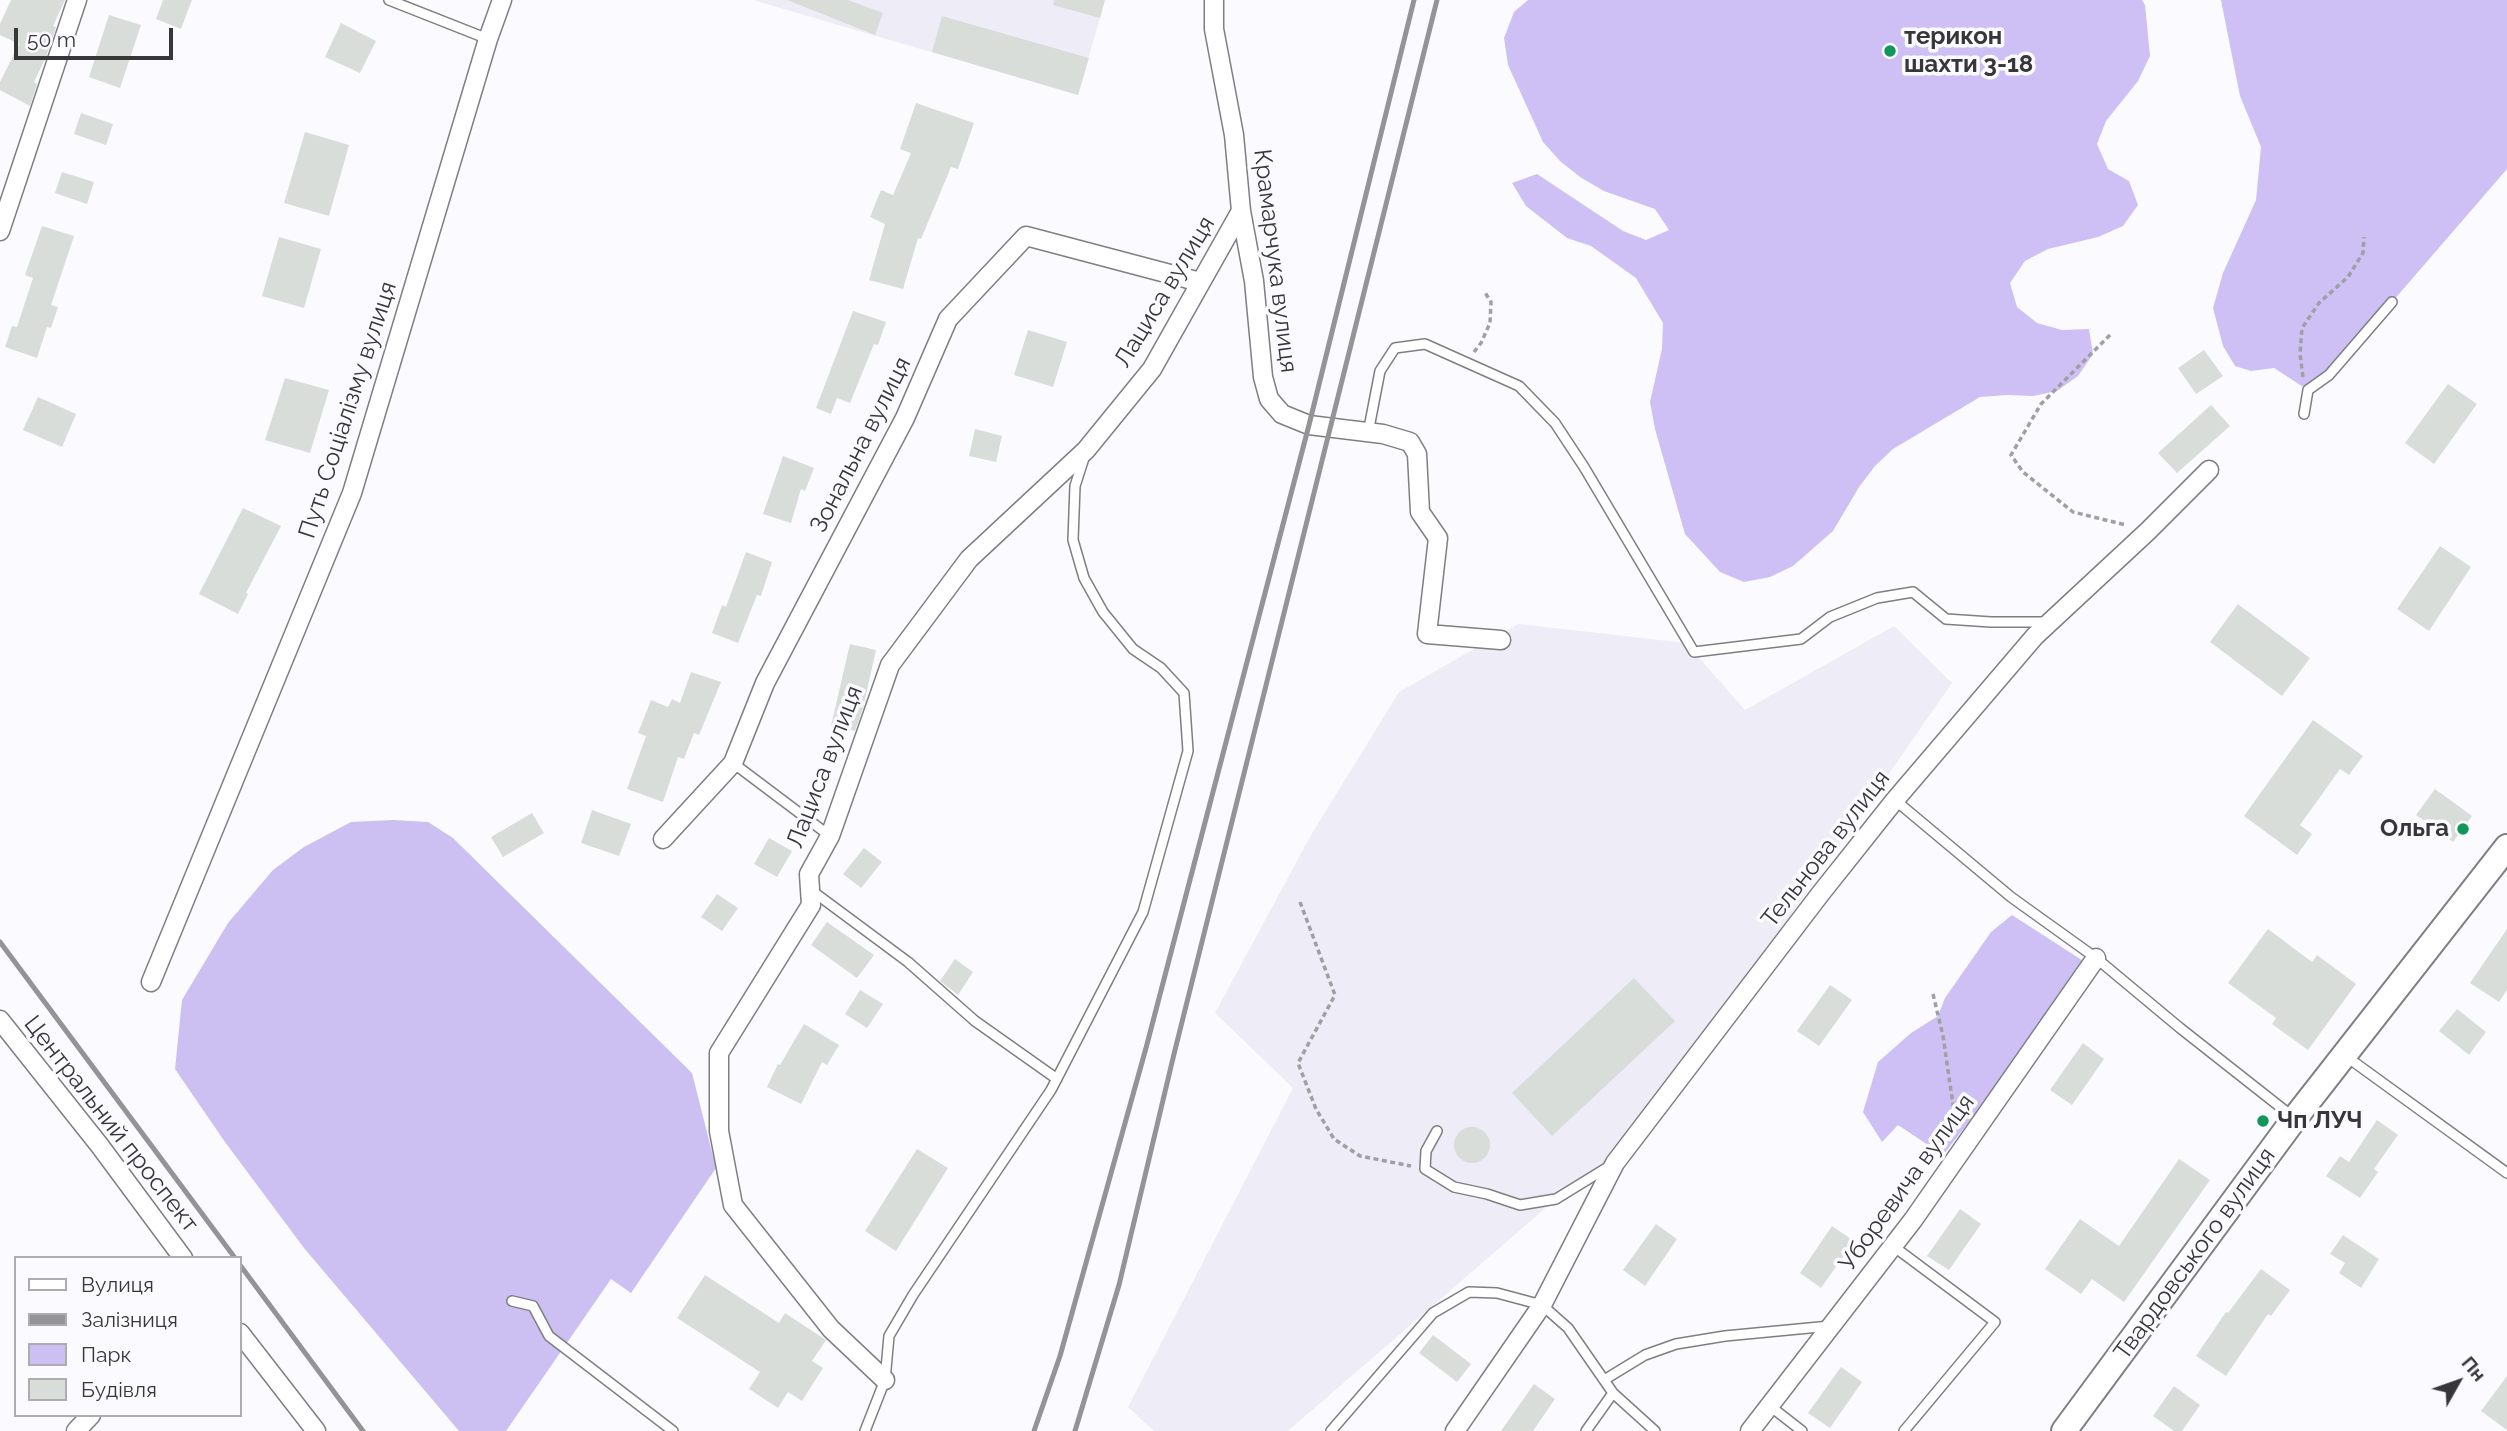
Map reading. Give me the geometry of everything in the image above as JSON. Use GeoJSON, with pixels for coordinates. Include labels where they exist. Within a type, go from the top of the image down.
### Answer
{"type":"FeatureCollection","features":[{"type":"Feature","properties":{"kind":"main road","name":"Твардовського вулиця"},"geometry":{"type":"LineString","coordinates":[[2064,1431],[2295,1118],[2507,847]]}},
{"type":"Feature","properties":{"kind":"street"},"geometry":{"type":"LineString","coordinates":[[0,231],[78,0]]}},
{"type":"Feature","properties":{"kind":"street","name":"Путь Соціалізму вулиця"},"geometry":{"type":"LineString","coordinates":[[151,982],[352,493],[502,0]]}},
{"type":"Feature","properties":{"kind":"street","name":"Крамарчука вулиця"},"geometry":{"type":"LineString","coordinates":[[1214,0],[1214,29],[1234,135],[1241,211],[1254,281],[1263,377],[1269,399],[1282,414],[1308,425],[1383,434],[1410,442],[1417,454],[1420,512],[1438,538],[1427,634],[1501,640]]}},
{"type":"Feature","properties":{"kind":"street","name":"Лациса вулиця"},"geometry":{"type":"LineString","coordinates":[[884,1380],[831,1329],[733,1205],[719,1131],[719,1053],[811,905],[809,874],[830,836],[890,664],[969,559],[1086,450],[1152,369],[1241,211]]}},
{"type":"Feature","properties":{"kind":"street","name":"Зональна вулиця"},"geometry":{"type":"LineString","coordinates":[[663,839],[733,763],[765,683],[905,418],[948,319],[1026,236],[1200,282]]}},
{"type":"Feature","properties":{"kind":"street","name":"Тельнова вулиця"},"geometry":{"type":"LineString","coordinates":[[1455,1431],[1542,1305],[1615,1163],[1821,893],[1895,800],[2035,636],[2209,470]]}},
{"type":"Feature","properties":{"kind":"street","name":"Уборевича вулиця"},"geometry":{"type":"LineString","coordinates":[[1750,1431],[1893,1246],[2096,958]]}},
{"type":"Feature","properties":{"kind":"street","name":"Центральний проспект"},"geometry":{"type":"LineString","coordinates":[[0,1020],[100,1146],[182,1256]]}},
{"type":"Feature","properties":{"kind":"street"},"geometry":{"type":"LineString","coordinates":[[242,1336],[316,1431]]}},
{"type":"Feature","properties":{"kind":"street"},"geometry":{"type":"LineString","coordinates":[[76,1431],[89,1417]]}},
{"type":"Feature","properties":{"kind":"lane"},"geometry":{"type":"LineString","coordinates":[[389,0],[488,39]]}},
{"type":"Feature","properties":{"kind":"lane"},"geometry":{"type":"LineString","coordinates":[[2304,414],[2308,390],[2329,375],[2392,302]]}},
{"type":"Feature","properties":{"kind":"lane"},"geometry":{"type":"LineString","coordinates":[[1368,433],[1380,371],[1395,348],[1425,344],[1519,386],[1555,423],[1584,467],[1693,652],[1801,639],[1829,617],[1877,598],[1913,592],[1946,619],[2051,622]]}},
{"type":"Feature","properties":{"kind":"lane"},"geometry":{"type":"LineString","coordinates":[[865,1431],[884,1380],[889,1336],[913,1295],[1057,1079],[1143,912],[1188,751],[1184,693],[1161,668],[1133,649],[1102,612],[1084,578],[1073,540],[1075,486],[1086,450]]}},
{"type":"Feature","properties":{"kind":"lane"},"geometry":{"type":"LineString","coordinates":[[733,763],[830,836]]}},
{"type":"Feature","properties":{"kind":"lane"},"geometry":{"type":"LineString","coordinates":[[1895,800],[2011,897],[2096,958],[2295,1118]]}},
{"type":"Feature","properties":{"kind":"lane"},"geometry":{"type":"LineString","coordinates":[[810,889],[908,962],[975,1021],[1057,1079]]}},
{"type":"Feature","properties":{"kind":"lane"},"geometry":{"type":"LineString","coordinates":[[2345,1056],[2507,1173]]}},
{"type":"Feature","properties":{"kind":"lane"},"geometry":{"type":"LineString","coordinates":[[1437,1131],[1426,1151],[1425,1169],[1454,1187],[1520,1205],[1556,1199],[1615,1163]]}},
{"type":"Feature","properties":{"kind":"lane"},"geometry":{"type":"LineString","coordinates":[[1893,1246],[1995,1322],[1904,1431]]}},
{"type":"Feature","properties":{"kind":"lane"},"geometry":{"type":"LineString","coordinates":[[1331,1431],[1433,1313],[1469,1292],[1497,1293],[1542,1305],[1568,1328],[1613,1393],[1655,1431]]}},
{"type":"Feature","properties":{"kind":"lane"},"geometry":{"type":"LineString","coordinates":[[512,1301],[533,1306],[549,1336],[673,1431]]}},
{"type":"Feature","properties":{"kind":"lane"},"geometry":{"type":"LineString","coordinates":[[1604,1380],[1645,1354],[1676,1344],[1725,1336],[1832,1326]]}},
{"type":"Feature","properties":{"kind":"lane"},"geometry":{"type":"LineString","coordinates":[[1586,1431],[1613,1393]]}},
{"type":"Feature","properties":{"kind":"lane"},"geometry":{"type":"LineString","coordinates":[[1770,1406],[1802,1431]]}},
{"type":"Feature","properties":{"kind":"path"},"geometry":{"type":"LineString","coordinates":[[2304,414],[2300,355],[2302,328],[2319,303],[2348,277],[2363,253],[2364,237]]}},
{"type":"Feature","properties":{"kind":"path"},"geometry":{"type":"LineString","coordinates":[[1466,361],[1481,343],[1490,323],[1491,302],[1484,291]]}},
{"type":"Feature","properties":{"kind":"path"},"geometry":{"type":"LineString","coordinates":[[2109,335],[2041,404],[2011,455],[2023,472],[2073,512],[2148,531]]}},
{"type":"Feature","properties":{"kind":"path"},"geometry":{"type":"LineString","coordinates":[[1300,902],[1335,995],[1298,1063],[1316,1109],[1334,1139],[1360,1156],[1425,1169]]}},
{"type":"Feature","properties":{"kind":"path"},"geometry":{"type":"LineString","coordinates":[[1933,994],[1943,1036],[1958,1155]]}},
{"type":"Feature","properties":{"kind":"shaded area"},"geometry":{"type":"Polygon","coordinates":[[[753,0],[1105,0],[1078,95],[753,0]]]}},
{"type":"Feature","properties":{"kind":"shaded area"},"geometry":{"type":"Polygon","coordinates":[[[1528,0],[2142,0],[2145,5],[2150,56],[2138,81],[2106,121],[2097,144],[2108,169],[2129,181],[2138,205],[2123,226],[2098,237],[2048,249],[2025,261],[2010,283],[2017,307],[2037,323],[2062,330],[2089,329],[2093,354],[2078,376],[2057,391],[2033,396],[1980,397],[1893,449],[1859,487],[1833,531],[1793,566],[1770,577],[1744,582],[1720,572],[1685,534],[1655,429],[1650,402],[1662,349],[1663,323],[1636,278],[1591,246],[1567,238],[1526,206],[1512,183],[1537,174],[1623,231],[1646,240],[1669,230],[1655,209],[1604,191],[1580,177],[1560,161],[1543,142],[1508,65],[1504,38],[1514,12],[1528,0]]]}},
{"type":"Feature","properties":{"kind":"shaded area"},"geometry":{"type":"Polygon","coordinates":[[[2221,0],[2507,0],[2507,169],[2329,375],[2308,390],[2274,368],[2251,371],[2235,366],[2223,346],[2213,308],[2223,273],[2256,200],[2261,147],[2240,96],[2221,0]]]}},
{"type":"Feature","properties":{"kind":"shaded area"},"geometry":{"type":"Polygon","coordinates":[[[1518,624],[1686,643],[1745,710],[1894,626],[1952,683],[1649,1119],[1577,1188],[1556,1199],[1288,1431],[1154,1431],[1128,1407],[1293,1088],[1215,1013],[1311,835],[1399,692],[1518,624]]]}},
{"type":"Feature","properties":{"kind":"shaded area"},"geometry":{"type":"Polygon","coordinates":[[[2012,915],[2091,966],[1943,1155],[1898,1125],[1882,1142],[1863,1112],[1878,1062],[1911,1033],[1938,1016],[1945,998],[1991,932],[2012,915]]]}},
{"type":"Feature","properties":{"kind":"green space"},"geometry":{"type":"Polygon","coordinates":[[[351,822],[428,822],[453,838],[692,1073],[716,1168],[631,1293],[611,1279],[506,1431],[459,1431],[304,1248],[225,1142],[175,1069],[182,1000],[228,923],[273,870],[304,847],[351,822]]]}},
{"type":"Feature","properties":{"kind":"building"},"geometry":{"type":"Polygon","coordinates":[[[11,0],[65,0],[53,26],[56,27],[46,57],[34,82],[37,84],[30,106],[0,90],[0,82],[19,44],[0,35],[0,24],[11,0]]]}},
{"type":"Feature","properties":{"kind":"building"},"geometry":{"type":"Polygon","coordinates":[[[163,0],[192,0],[181,29],[156,19],[163,0]]]}},
{"type":"Feature","properties":{"kind":"building"},"geometry":{"type":"Polygon","coordinates":[[[787,0],[848,0],[883,13],[875,35],[787,0]]]}},
{"type":"Feature","properties":{"kind":"building"},"geometry":{"type":"Polygon","coordinates":[[[1054,0],[1105,0],[1100,18],[1053,5],[1054,0]]]}},
{"type":"Feature","properties":{"kind":"building"},"geometry":{"type":"Polygon","coordinates":[[[109,15],[141,25],[120,88],[89,77],[109,15]]]}},
{"type":"Feature","properties":{"kind":"building"},"geometry":{"type":"Polygon","coordinates":[[[942,16],[1089,58],[1078,95],[932,52],[942,16]]]}},
{"type":"Feature","properties":{"kind":"building"},"geometry":{"type":"Polygon","coordinates":[[[341,23],[376,41],[360,73],[325,57],[341,23]]]}},
{"type":"Feature","properties":{"kind":"building"},"geometry":{"type":"Polygon","coordinates":[[[916,103],[974,123],[958,169],[951,167],[921,239],[918,238],[903,289],[869,280],[885,224],[870,217],[881,190],[893,195],[911,153],[900,149],[916,103]]]}},
{"type":"Feature","properties":{"kind":"building"},"geometry":{"type":"Polygon","coordinates":[[[81,113],[113,124],[106,145],[74,134],[81,113]]]}},
{"type":"Feature","properties":{"kind":"building"},"geometry":{"type":"Polygon","coordinates":[[[305,132],[349,145],[329,216],[284,203],[305,132]]]}},
{"type":"Feature","properties":{"kind":"building"},"geometry":{"type":"Polygon","coordinates":[[[62,172],[94,182],[87,204],[55,193],[62,172]]]}},
{"type":"Feature","properties":{"kind":"building"},"geometry":{"type":"Polygon","coordinates":[[[42,226],[74,236],[51,305],[58,307],[51,328],[47,327],[37,358],[5,347],[12,326],[17,327],[33,278],[25,275],[42,226]]]}},
{"type":"Feature","properties":{"kind":"building"},"geometry":{"type":"Polygon","coordinates":[[[279,237],[321,249],[304,308],[262,296],[279,237]]]}},
{"type":"Feature","properties":{"kind":"building"},"geometry":{"type":"Polygon","coordinates":[[[853,311],[886,322],[850,403],[837,398],[831,414],[816,408],[853,311]]]}},
{"type":"Feature","properties":{"kind":"building"},"geometry":{"type":"Polygon","coordinates":[[[1028,330],[1067,342],[1053,387],[1014,375],[1028,330]]]}},
{"type":"Feature","properties":{"kind":"building"},"geometry":{"type":"Polygon","coordinates":[[[2204,350],[2223,376],[2196,394],[2178,368],[2204,350]]]}},
{"type":"Feature","properties":{"kind":"building"},"geometry":{"type":"Polygon","coordinates":[[[285,378],[329,390],[310,453],[265,440],[285,378]]]}},
{"type":"Feature","properties":{"kind":"building"},"geometry":{"type":"Polygon","coordinates":[[[2448,384],[2477,404],[2434,464],[2405,443],[2448,384]]]}},
{"type":"Feature","properties":{"kind":"building"},"geometry":{"type":"Polygon","coordinates":[[[38,397],[76,414],[62,447],[23,430],[38,397]]]}},
{"type":"Feature","properties":{"kind":"building"},"geometry":{"type":"Polygon","coordinates":[[[2211,405],[2230,426],[2177,473],[2158,453],[2211,405]]]}},
{"type":"Feature","properties":{"kind":"building"},"geometry":{"type":"Polygon","coordinates":[[[975,429],[1002,436],[996,462],[969,456],[975,429]]]}},
{"type":"Feature","properties":{"kind":"building"},"geometry":{"type":"Polygon","coordinates":[[[783,456],[814,468],[805,491],[801,489],[791,523],[763,514],[783,456]]]}},
{"type":"Feature","properties":{"kind":"building"},"geometry":{"type":"Polygon","coordinates":[[[243,508],[281,526],[238,614],[199,594],[243,508]]]}},
{"type":"Feature","properties":{"kind":"building"},"geometry":{"type":"Polygon","coordinates":[[[2440,546],[2471,567],[2429,631],[2397,609],[2440,546]]]}},
{"type":"Feature","properties":{"kind":"building"},"geometry":{"type":"Polygon","coordinates":[[[746,552],[772,562],[761,596],[757,595],[738,643],[712,633],[722,605],[726,607],[746,552]]]}},
{"type":"Feature","properties":{"kind":"building"},"geometry":{"type":"Polygon","coordinates":[[[2238,604],[2310,658],[2282,696],[2210,642],[2238,604]]]}},
{"type":"Feature","properties":{"kind":"building"},"geometry":{"type":"Polygon","coordinates":[[[850,644],[876,650],[855,731],[831,726],[850,644]]]}},
{"type":"Feature","properties":{"kind":"building"},"geometry":{"type":"Polygon","coordinates":[[[691,672],[721,682],[699,735],[694,733],[684,759],[678,757],[663,802],[627,789],[646,736],[638,733],[651,700],[668,707],[672,699],[680,703],[691,672]]]}},
{"type":"Feature","properties":{"kind":"building"},"geometry":{"type":"Polygon","coordinates":[[[2313,720],[2363,756],[2349,775],[2340,769],[2300,825],[2312,834],[2297,855],[2244,816],[2313,720]]]}},
{"type":"Feature","properties":{"kind":"building"},"geometry":{"type":"Polygon","coordinates":[[[2435,789],[2472,816],[2453,842],[2416,815],[2435,789]]]}},
{"type":"Feature","properties":{"kind":"building"},"geometry":{"type":"Polygon","coordinates":[[[592,810],[631,824],[619,856],[581,843],[592,810]]]}},
{"type":"Feature","properties":{"kind":"building"},"geometry":{"type":"Polygon","coordinates":[[[532,813],[544,833],[503,857],[491,837],[532,813]]]}},
{"type":"Feature","properties":{"kind":"building"},"geometry":{"type":"Polygon","coordinates":[[[769,838],[792,851],[777,877],[754,864],[769,838]]]}},
{"type":"Feature","properties":{"kind":"building"},"geometry":{"type":"Polygon","coordinates":[[[864,848],[882,862],[861,888],[843,874],[864,848]]]}},
{"type":"Feature","properties":{"kind":"building"},"geometry":{"type":"Polygon","coordinates":[[[717,894],[738,908],[722,931],[701,917],[717,894]]]}},
{"type":"Feature","properties":{"kind":"building"},"geometry":{"type":"Polygon","coordinates":[[[827,922],[874,955],[857,978],[811,945],[827,922]]]}},
{"type":"Feature","properties":{"kind":"building"},"geometry":{"type":"Polygon","coordinates":[[[2268,929],[2312,962],[2317,955],[2356,984],[2308,1050],[2272,1024],[2276,1018],[2228,983],[2268,929]]]}},
{"type":"Feature","properties":{"kind":"building"},"geometry":{"type":"Polygon","coordinates":[[[2507,929],[2507,990],[2499,1002],[2470,983],[2507,929]]]}},
{"type":"Feature","properties":{"kind":"building"},"geometry":{"type":"Polygon","coordinates":[[[955,959],[973,972],[958,995],[940,981],[955,959]]]}},
{"type":"Feature","properties":{"kind":"building"},"geometry":{"type":"Polygon","coordinates":[[[1634,978],[1675,1021],[1552,1136],[1512,1093],[1634,978]]]}},
{"type":"Feature","properties":{"kind":"building"},"geometry":{"type":"Polygon","coordinates":[[[1830,985],[1852,1000],[1819,1046],[1797,1031],[1830,985]]]}},
{"type":"Feature","properties":{"kind":"building"},"geometry":{"type":"Polygon","coordinates":[[[860,990],[883,1004],[867,1028],[845,1014],[860,990]]]}},
{"type":"Feature","properties":{"kind":"building"},"geometry":{"type":"Polygon","coordinates":[[[2457,1009],[2486,1032],[2469,1055],[2439,1031],[2457,1009]]]}},
{"type":"Feature","properties":{"kind":"building"},"geometry":{"type":"Polygon","coordinates":[[[804,1024],[839,1045],[827,1065],[822,1062],[801,1104],[767,1087],[778,1064],[780,1065],[804,1024]]]}},
{"type":"Feature","properties":{"kind":"building"},"geometry":{"type":"Polygon","coordinates":[[[2083,1043],[2104,1059],[2072,1105],[2050,1090],[2083,1043]]]}},
{"type":"Feature","properties":{"kind":"building"},"geometry":{"type":"Polygon","coordinates":[[[2377,1120],[2398,1135],[2374,1169],[2378,1172],[2360,1198],[2326,1176],[2340,1156],[2349,1162],[2377,1120]]]}},
{"type":"Feature","properties":{"kind":"building"},"geometry":{"type":"Polygon","coordinates":[[[1472,1127],[1485,1132],[1490,1145],[1485,1158],[1472,1163],[1459,1158],[1454,1145],[1459,1132],[1472,1127]]]}},
{"type":"Feature","properties":{"kind":"building"},"geometry":{"type":"Polygon","coordinates":[[[917,1149],[948,1168],[896,1251],[865,1231],[917,1149]]]}},
{"type":"Feature","properties":{"kind":"building"},"geometry":{"type":"Polygon","coordinates":[[[2179,1159],[2210,1180],[2124,1302],[2092,1279],[2081,1294],[2045,1269],[2080,1219],[2119,1246],[2179,1159]]]}},
{"type":"Feature","properties":{"kind":"building"},"geometry":{"type":"Polygon","coordinates":[[[1960,1209],[1981,1224],[1949,1270],[1927,1256],[1960,1209]]]}},
{"type":"Feature","properties":{"kind":"building"},"geometry":{"type":"Polygon","coordinates":[[[1656,1224],[1677,1239],[1645,1286],[1623,1270],[1656,1224]]]}},
{"type":"Feature","properties":{"kind":"building"},"geometry":{"type":"Polygon","coordinates":[[[1832,1226],[1854,1241],[1821,1288],[1800,1273],[1832,1226]]]}},
{"type":"Feature","properties":{"kind":"building"},"geometry":{"type":"Polygon","coordinates":[[[2343,1235],[2379,1259],[2361,1288],[2339,1273],[2345,1263],[2330,1254],[2343,1235]]]}},
{"type":"Feature","properties":{"kind":"building"},"geometry":{"type":"Polygon","coordinates":[[[2261,1269],[2290,1290],[2271,1316],[2268,1314],[2226,1376],[2196,1356],[2226,1312],[2228,1313],[2261,1269]]]}},
{"type":"Feature","properties":{"kind":"building"},"geometry":{"type":"Polygon","coordinates":[[[705,1275],[779,1323],[785,1313],[826,1340],[812,1361],[823,1368],[802,1401],[788,1392],[778,1408],[749,1389],[760,1372],[677,1318],[705,1275]]]}},
{"type":"Feature","properties":{"kind":"building"},"geometry":{"type":"Polygon","coordinates":[[[1433,1335],[1471,1364],[1457,1382],[1419,1353],[1433,1335]]]}},
{"type":"Feature","properties":{"kind":"building"},"geometry":{"type":"Polygon","coordinates":[[[1841,1367],[1862,1382],[1830,1428],[1808,1413],[1841,1367]]]}},
{"type":"Feature","properties":{"kind":"building"},"geometry":{"type":"Polygon","coordinates":[[[2507,1376],[2507,1430],[2481,1411],[2507,1376]]]}},
{"type":"Feature","properties":{"kind":"building"},"geometry":{"type":"Polygon","coordinates":[[[1534,1384],[1555,1399],[1533,1431],[1501,1431],[1534,1384]]]}},
{"type":"Feature","properties":{"kind":"building"},"geometry":{"type":"Polygon","coordinates":[[[2174,1386],[2200,1405],[2182,1431],[2174,1431],[2153,1416],[2174,1386]]]}},
{"type":"Feature","properties":{"kind":"railway"},"geometry":{"type":"LineString","coordinates":[[1034,1431],[1060,1356],[1146,1048],[1309,425],[1414,0]]}},
{"type":"Feature","properties":{"kind":"railway"},"geometry":{"type":"LineString","coordinates":[[1075,1431],[1119,1285],[1174,1054],[1437,0]]}},
{"type":"Feature","properties":{"kind":"railway"},"geometry":{"type":"LineString","coordinates":[[0,942],[234,1256]]}},
{"type":"Feature","properties":{"kind":"railway"},"geometry":{"type":"LineString","coordinates":[[242,1268],[363,1431]]}},
{"type":"Feature","properties":{"kind":"place","name":"терикон шахти 3-18"},"geometry":{"type":"Point","coordinates":[1890,51]}},
{"type":"Feature","properties":{"kind":"place","name":"Ольга"},"geometry":{"type":"Point","coordinates":[2463,829]}},
{"type":"Feature","properties":{"kind":"place","name":"Чп ЛУЧ"},"geometry":{"type":"Point","coordinates":[2263,1121]}}]}
